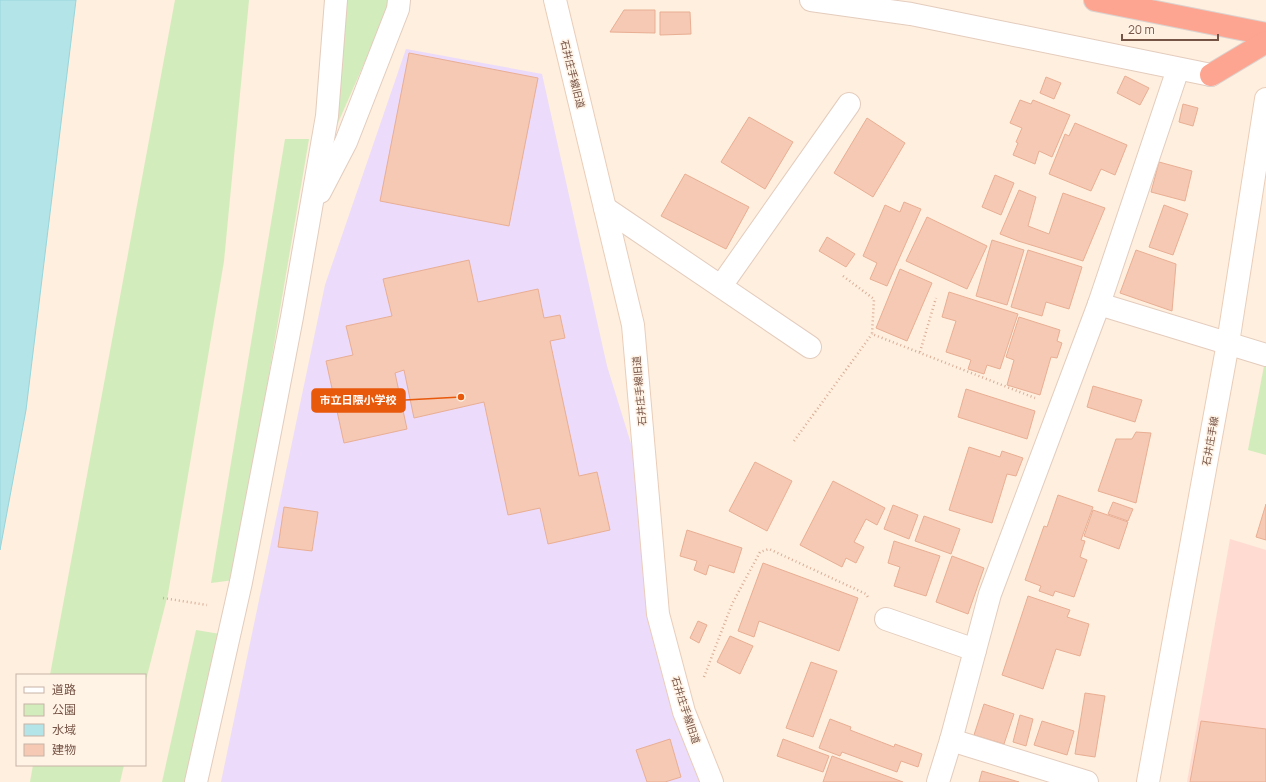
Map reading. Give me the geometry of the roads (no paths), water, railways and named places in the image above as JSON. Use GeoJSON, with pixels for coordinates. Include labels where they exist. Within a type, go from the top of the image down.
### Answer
{"type":"FeatureCollection","features":[{"type":"Feature","properties":{"kind":"highway"},"geometry":{"type":"LineString","coordinates":[[1095,0],[1266,34]]}},
{"type":"Feature","properties":{"kind":"highway"},"geometry":{"type":"LineString","coordinates":[[1211,76],[1266,42]]}},
{"type":"Feature","properties":{"kind":"street"},"geometry":{"type":"LineString","coordinates":[[196,782],[235,610],[292,317],[327,116],[336,0]]}},
{"type":"Feature","properties":{"kind":"street"},"geometry":{"type":"LineString","coordinates":[[310,209],[346,142],[398,9],[399,0]]}},
{"type":"Feature","properties":{"kind":"street","name":"石井庄手線旧道"},"geometry":{"type":"LineString","coordinates":[[554,0],[633,325],[658,614],[684,712],[712,782]]}},
{"type":"Feature","properties":{"kind":"street"},"geometry":{"type":"LineString","coordinates":[[811,0],[911,14],[1211,76]]}},
{"type":"Feature","properties":{"kind":"street"},"geometry":{"type":"LineString","coordinates":[[938,782],[951,740],[990,594],[1099,304],[1178,69]]}},
{"type":"Feature","properties":{"kind":"street","name":"石井庄手線"},"geometry":{"type":"LineString","coordinates":[[1148,782],[1228,344],[1266,99]]}},
{"type":"Feature","properties":{"kind":"street"},"geometry":{"type":"LineString","coordinates":[[721,286],[849,104]]}},
{"type":"Feature","properties":{"kind":"street"},"geometry":{"type":"LineString","coordinates":[[605,208],[810,346]]}},
{"type":"Feature","properties":{"kind":"street"},"geometry":{"type":"LineString","coordinates":[[1099,304],[1266,355]]}},
{"type":"Feature","properties":{"kind":"street"},"geometry":{"type":"LineString","coordinates":[[886,619],[975,650]]}},
{"type":"Feature","properties":{"kind":"street"},"geometry":{"type":"LineString","coordinates":[[951,740],[1087,782]]}},
{"type":"Feature","properties":{"kind":"water"},"geometry":{"type":"Polygon","coordinates":[[[0,0],[76,0],[26,410],[0,550],[0,0]]]}},
{"type":"Feature","properties":{"kind":"place","name":"市立日隈小学校"},"geometry":{"type":"Point","coordinates":[461,397]}}]}
